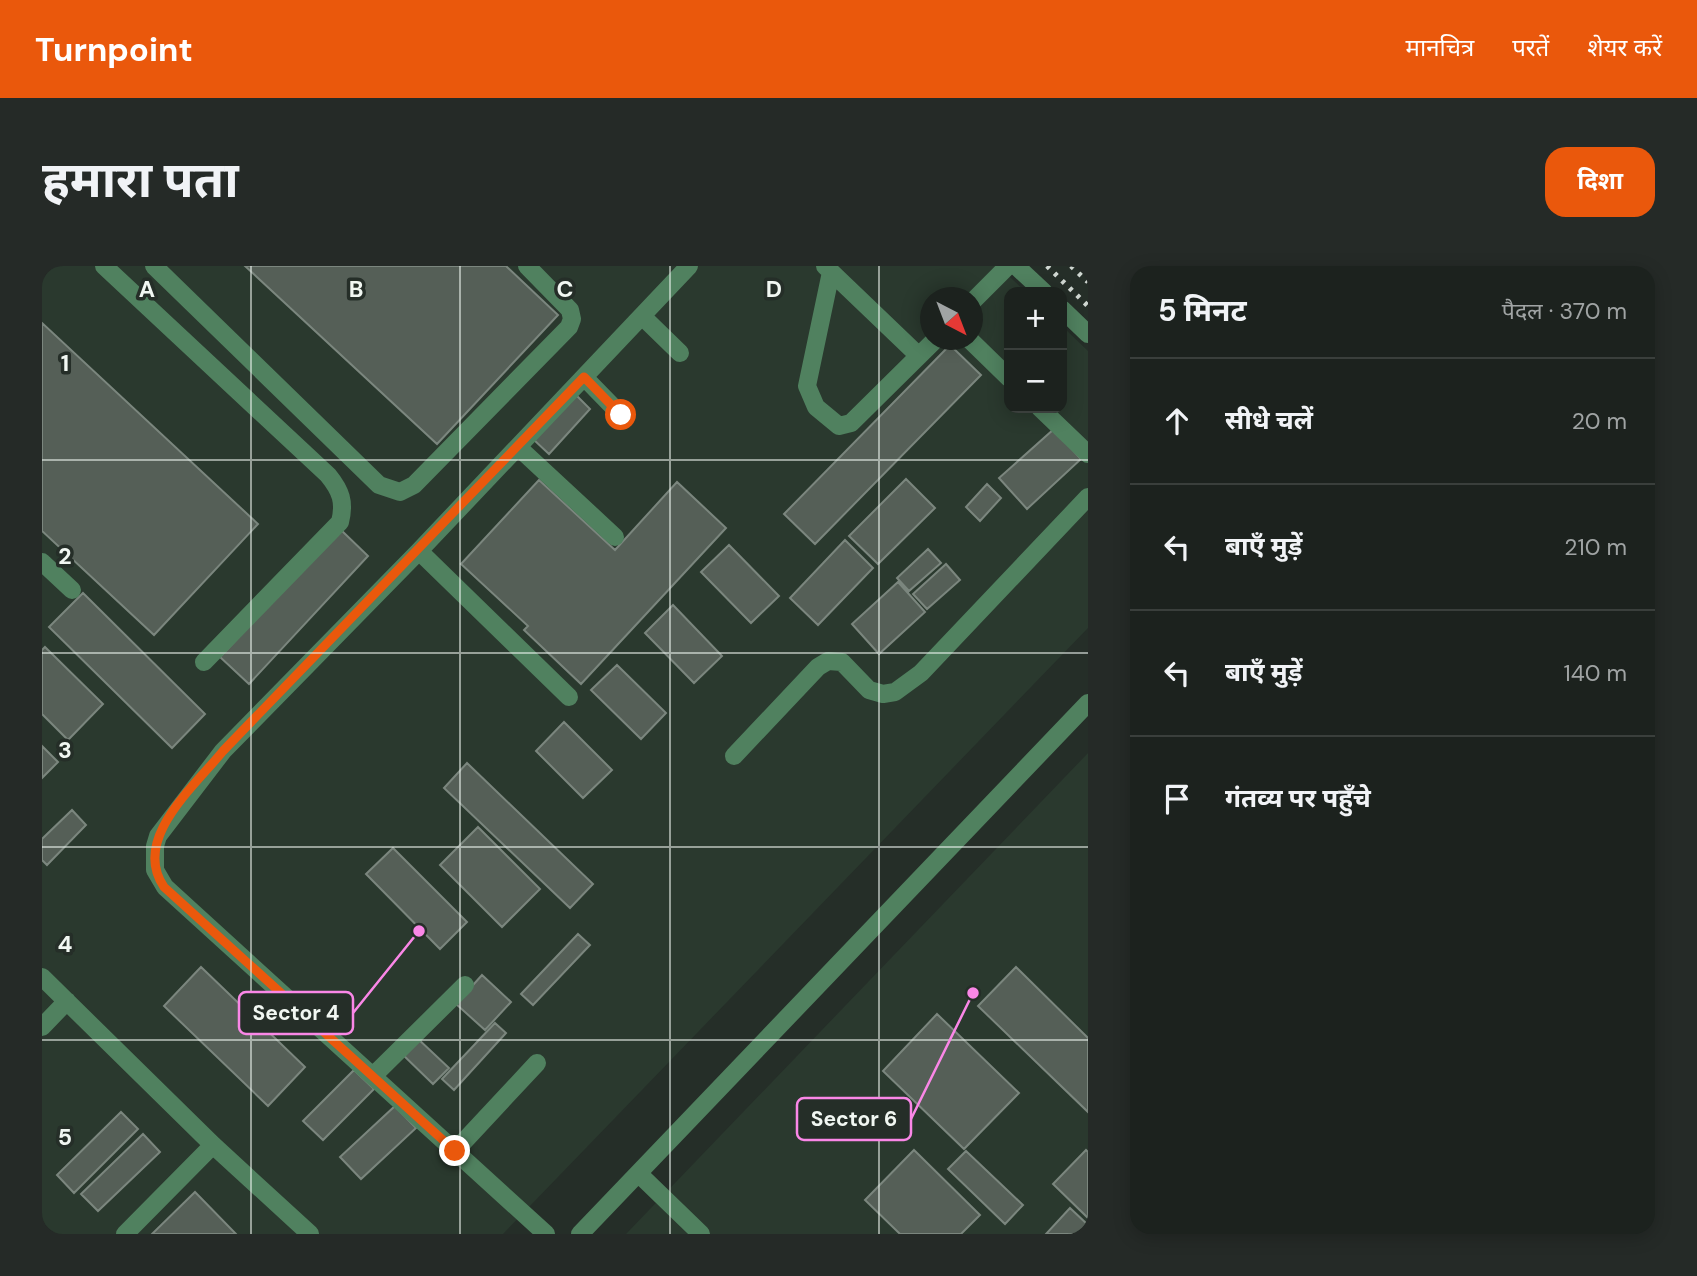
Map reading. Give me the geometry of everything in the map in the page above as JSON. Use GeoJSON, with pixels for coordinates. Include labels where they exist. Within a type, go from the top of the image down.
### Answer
{"type":"FeatureCollection","features":[{"type":"Feature","properties":{"kind":"street"},"geometry":{"type":"LineString","coordinates":[[104,266],[328,475],[342,495],[344,507],[340,522],[204,662]]}},
{"type":"Feature","properties":{"kind":"street"},"geometry":{"type":"LineString","coordinates":[[155,266],[379,485],[400,492],[414,485],[569,327],[572,320],[570,310],[527,266]]}},
{"type":"Feature","properties":{"kind":"street"},"geometry":{"type":"LineString","coordinates":[[546,1234],[164,887],[155,870],[155,846],[177,807],[223,751],[419,551],[689,266]]}},
{"type":"Feature","properties":{"kind":"street"},"geometry":{"type":"LineString","coordinates":[[983,291],[1008,266]]}},
{"type":"Feature","properties":{"kind":"street"},"geometry":{"type":"LineString","coordinates":[[1016,266],[1039,287]]}},
{"type":"Feature","properties":{"kind":"street"},"geometry":{"type":"LineString","coordinates":[[828,269],[807,378],[809,393],[816,407],[839,426],[847,425],[925,350]]}},
{"type":"Feature","properties":{"kind":"street"},"geometry":{"type":"LineString","coordinates":[[828,269],[919,356]]}},
{"type":"Feature","properties":{"kind":"street"},"geometry":{"type":"LineString","coordinates":[[1067,314],[1088,334]]}},
{"type":"Feature","properties":{"kind":"street"},"geometry":{"type":"LineString","coordinates":[[642,316],[680,353]]}},
{"type":"Feature","properties":{"kind":"street"},"geometry":{"type":"LineString","coordinates":[[980,350],[1004,373]]}},
{"type":"Feature","properties":{"kind":"street"},"geometry":{"type":"LineString","coordinates":[[584,377],[621,415]]}},
{"type":"Feature","properties":{"kind":"street"},"geometry":{"type":"LineString","coordinates":[[1045,413],[1088,454]]}},
{"type":"Feature","properties":{"kind":"street"},"geometry":{"type":"LineString","coordinates":[[518,447],[615,537]]}},
{"type":"Feature","properties":{"kind":"street"},"geometry":{"type":"LineString","coordinates":[[734,756],[818,667],[828,661],[842,662],[869,690],[883,694],[907,684],[1088,497]]}},
{"type":"Feature","properties":{"kind":"street"},"geometry":{"type":"LineString","coordinates":[[419,551],[569,697]]}},
{"type":"Feature","properties":{"kind":"street"},"geometry":{"type":"LineString","coordinates":[[42,562],[72,590]]}},
{"type":"Feature","properties":{"kind":"street"},"geometry":{"type":"LineString","coordinates":[[580,1234],[1088,703]]}},
{"type":"Feature","properties":{"kind":"street"},"geometry":{"type":"LineString","coordinates":[[42,977],[213,1145],[310,1234]]}},
{"type":"Feature","properties":{"kind":"street"},"geometry":{"type":"LineString","coordinates":[[373,1076],[465,985]]}},
{"type":"Feature","properties":{"kind":"street"},"geometry":{"type":"LineString","coordinates":[[42,1027],[67,1001]]}},
{"type":"Feature","properties":{"kind":"street"},"geometry":{"type":"LineString","coordinates":[[455,1151],[537,1062]]}},
{"type":"Feature","properties":{"kind":"street"},"geometry":{"type":"LineString","coordinates":[[125,1234],[213,1145]]}},
{"type":"Feature","properties":{"kind":"street"},"geometry":{"type":"LineString","coordinates":[[639,1174],[701,1234]]}},
{"type":"Feature","properties":{"kind":"shaded area"},"geometry":{"type":"Polygon","coordinates":[[[42,266],[998,266],[1021,287],[1004,287],[1004,413],[1067,413],[1067,331],[1088,351],[1088,628],[503,1234],[42,1234],[42,266]]]}},
{"type":"Feature","properties":{"kind":"shaded area"},"geometry":{"type":"Polygon","coordinates":[[[1088,753],[1088,1234],[626,1234],[1088,753]]]}},
{"type":"Feature","properties":{"kind":"building"},"geometry":{"type":"Polygon","coordinates":[[[245,266],[506,266],[558,315],[437,444],[245,266]]]}},
{"type":"Feature","properties":{"kind":"building"},"geometry":{"type":"Polygon","coordinates":[[[42,323],[258,524],[154,635],[42,531],[42,323]]]}},
{"type":"Feature","properties":{"kind":"building"},"geometry":{"type":"Polygon","coordinates":[[[945,350],[955,350],[981,375],[815,544],[784,514],[945,350]]]}},
{"type":"Feature","properties":{"kind":"building"},"geometry":{"type":"Polygon","coordinates":[[[576,395],[590,409],[549,454],[534,440],[576,395]]]}},
{"type":"Feature","properties":{"kind":"building"},"geometry":{"type":"Polygon","coordinates":[[[1054,429],[1081,459],[1027,509],[999,478],[1054,429]]]}},
{"type":"Feature","properties":{"kind":"building"},"geometry":{"type":"Polygon","coordinates":[[[906,479],[935,508],[878,564],[849,536],[906,479]]]}},
{"type":"Feature","properties":{"kind":"building"},"geometry":{"type":"Polygon","coordinates":[[[539,480],[615,550],[677,482],[726,528],[581,684],[524,630],[528,626],[461,564],[539,480]]]}},
{"type":"Feature","properties":{"kind":"building"},"geometry":{"type":"Polygon","coordinates":[[[987,484],[1001,498],[980,521],[966,507],[987,484]]]}},
{"type":"Feature","properties":{"kind":"building"},"geometry":{"type":"Polygon","coordinates":[[[340,529],[368,556],[249,684],[220,657],[340,529]]]}},
{"type":"Feature","properties":{"kind":"building"},"geometry":{"type":"Polygon","coordinates":[[[845,540],[873,568],[818,625],[790,598],[845,540]]]}},
{"type":"Feature","properties":{"kind":"building"},"geometry":{"type":"Polygon","coordinates":[[[729,545],[779,596],[751,623],[701,572],[729,545]]]}},
{"type":"Feature","properties":{"kind":"building"},"geometry":{"type":"Polygon","coordinates":[[[928,549],[941,563],[909,591],[897,578],[928,549]]]}},
{"type":"Feature","properties":{"kind":"building"},"geometry":{"type":"Polygon","coordinates":[[[946,564],[960,580],[927,609],[913,594],[946,564]]]}},
{"type":"Feature","properties":{"kind":"building"},"geometry":{"type":"Polygon","coordinates":[[[898,582],[925,612],[879,654],[852,624],[898,582]]]}},
{"type":"Feature","properties":{"kind":"building"},"geometry":{"type":"Polygon","coordinates":[[[83,593],[205,714],[172,748],[49,627],[83,593]]]}},
{"type":"Feature","properties":{"kind":"building"},"geometry":{"type":"Polygon","coordinates":[[[673,605],[722,656],[694,683],[645,633],[673,605]]]}},
{"type":"Feature","properties":{"kind":"building"},"geometry":{"type":"Polygon","coordinates":[[[45,647],[103,704],[68,740],[42,714],[42,650],[45,647]]]}},
{"type":"Feature","properties":{"kind":"building"},"geometry":{"type":"Polygon","coordinates":[[[617,665],[666,713],[641,739],[591,690],[617,665]]]}},
{"type":"Feature","properties":{"kind":"building"},"geometry":{"type":"Polygon","coordinates":[[[564,722],[612,770],[583,798],[536,751],[564,722]]]}},
{"type":"Feature","properties":{"kind":"building"},"geometry":{"type":"Polygon","coordinates":[[[42,746],[58,762],[42,778],[42,746]]]}},
{"type":"Feature","properties":{"kind":"building"},"geometry":{"type":"Polygon","coordinates":[[[467,763],[593,884],[570,908],[444,788],[467,763]]]}},
{"type":"Feature","properties":{"kind":"building"},"geometry":{"type":"Polygon","coordinates":[[[72,810],[86,825],[47,865],[42,860],[42,839],[72,810]]]}},
{"type":"Feature","properties":{"kind":"building"},"geometry":{"type":"Polygon","coordinates":[[[478,827],[540,889],[502,927],[440,865],[478,827]]]}},
{"type":"Feature","properties":{"kind":"building"},"geometry":{"type":"Polygon","coordinates":[[[393,848],[467,922],[440,949],[366,874],[393,848]]]}},
{"type":"Feature","properties":{"kind":"building"},"geometry":{"type":"Polygon","coordinates":[[[578,934],[590,945],[533,1005],[521,994],[578,934]]]}},
{"type":"Feature","properties":{"kind":"building"},"geometry":{"type":"Polygon","coordinates":[[[201,967],[305,1067],[268,1106],[164,1006],[201,967]]]}},
{"type":"Feature","properties":{"kind":"building"},"geometry":{"type":"Polygon","coordinates":[[[1016,967],[1088,1038],[1088,1112],[978,1006],[1016,967]]]}},
{"type":"Feature","properties":{"kind":"building"},"geometry":{"type":"Polygon","coordinates":[[[482,975],[511,1002],[485,1030],[456,1004],[482,975]]]}},
{"type":"Feature","properties":{"kind":"building"},"geometry":{"type":"Polygon","coordinates":[[[937,1014],[1019,1093],[964,1149],[883,1071],[937,1014]]]}},
{"type":"Feature","properties":{"kind":"building"},"geometry":{"type":"Polygon","coordinates":[[[495,1023],[506,1033],[454,1090],[442,1079],[495,1023]]]}},
{"type":"Feature","properties":{"kind":"building"},"geometry":{"type":"Polygon","coordinates":[[[416,1037],[449,1068],[433,1084],[401,1053],[416,1037]]]}},
{"type":"Feature","properties":{"kind":"building"},"geometry":{"type":"Polygon","coordinates":[[[354,1070],[374,1089],[323,1140],[303,1121],[354,1070]]]}},
{"type":"Feature","properties":{"kind":"building"},"geometry":{"type":"Polygon","coordinates":[[[395,1106],[416,1128],[361,1179],[340,1157],[395,1106]]]}},
{"type":"Feature","properties":{"kind":"building"},"geometry":{"type":"Polygon","coordinates":[[[121,1112],[138,1129],[74,1193],[57,1175],[121,1112]]]}},
{"type":"Feature","properties":{"kind":"building"},"geometry":{"type":"Polygon","coordinates":[[[143,1134],[160,1152],[98,1211],[81,1194],[143,1134]]]}},
{"type":"Feature","properties":{"kind":"building"},"geometry":{"type":"Polygon","coordinates":[[[914,1150],[980,1215],[961,1234],[900,1234],[865,1200],[914,1150]]]}},
{"type":"Feature","properties":{"kind":"building"},"geometry":{"type":"Polygon","coordinates":[[[1086,1150],[1088,1152],[1088,1218],[1053,1184],[1086,1150]]]}},
{"type":"Feature","properties":{"kind":"building"},"geometry":{"type":"Polygon","coordinates":[[[966,1151],[1023,1205],[1005,1224],[948,1169],[966,1151]]]}},
{"type":"Feature","properties":{"kind":"building"},"geometry":{"type":"Polygon","coordinates":[[[195,1192],[236,1234],[152,1234],[195,1192]]]}},
{"type":"Feature","properties":{"kind":"building"},"geometry":{"type":"Polygon","coordinates":[[[1070,1208],[1088,1225],[1088,1234],[1046,1234],[1070,1208]]]}},
{"type":"Feature","properties":{"kind":"railway"},"geometry":{"type":"LineString","coordinates":[[1047,266],[1088,306]]}},
{"type":"Feature","properties":{"kind":"railway"},"geometry":{"type":"LineString","coordinates":[[1071,266],[1088,282]]}},
{"type":"Feature","properties":{"kind":"place","name":"Sector 4"},"geometry":{"type":"Point","coordinates":[419,931]}},
{"type":"Feature","properties":{"kind":"place","name":"Sector 6"},"geometry":{"type":"Point","coordinates":[973,993]}},
{"type":"Feature","properties":{"kind":"route"},"geometry":{"type":"LineString","coordinates":[[455,1151],[164,887],[155,870],[155,846],[158,836],[177,807],[223,751],[419,551],[584,377],[621,415]]}}]}
